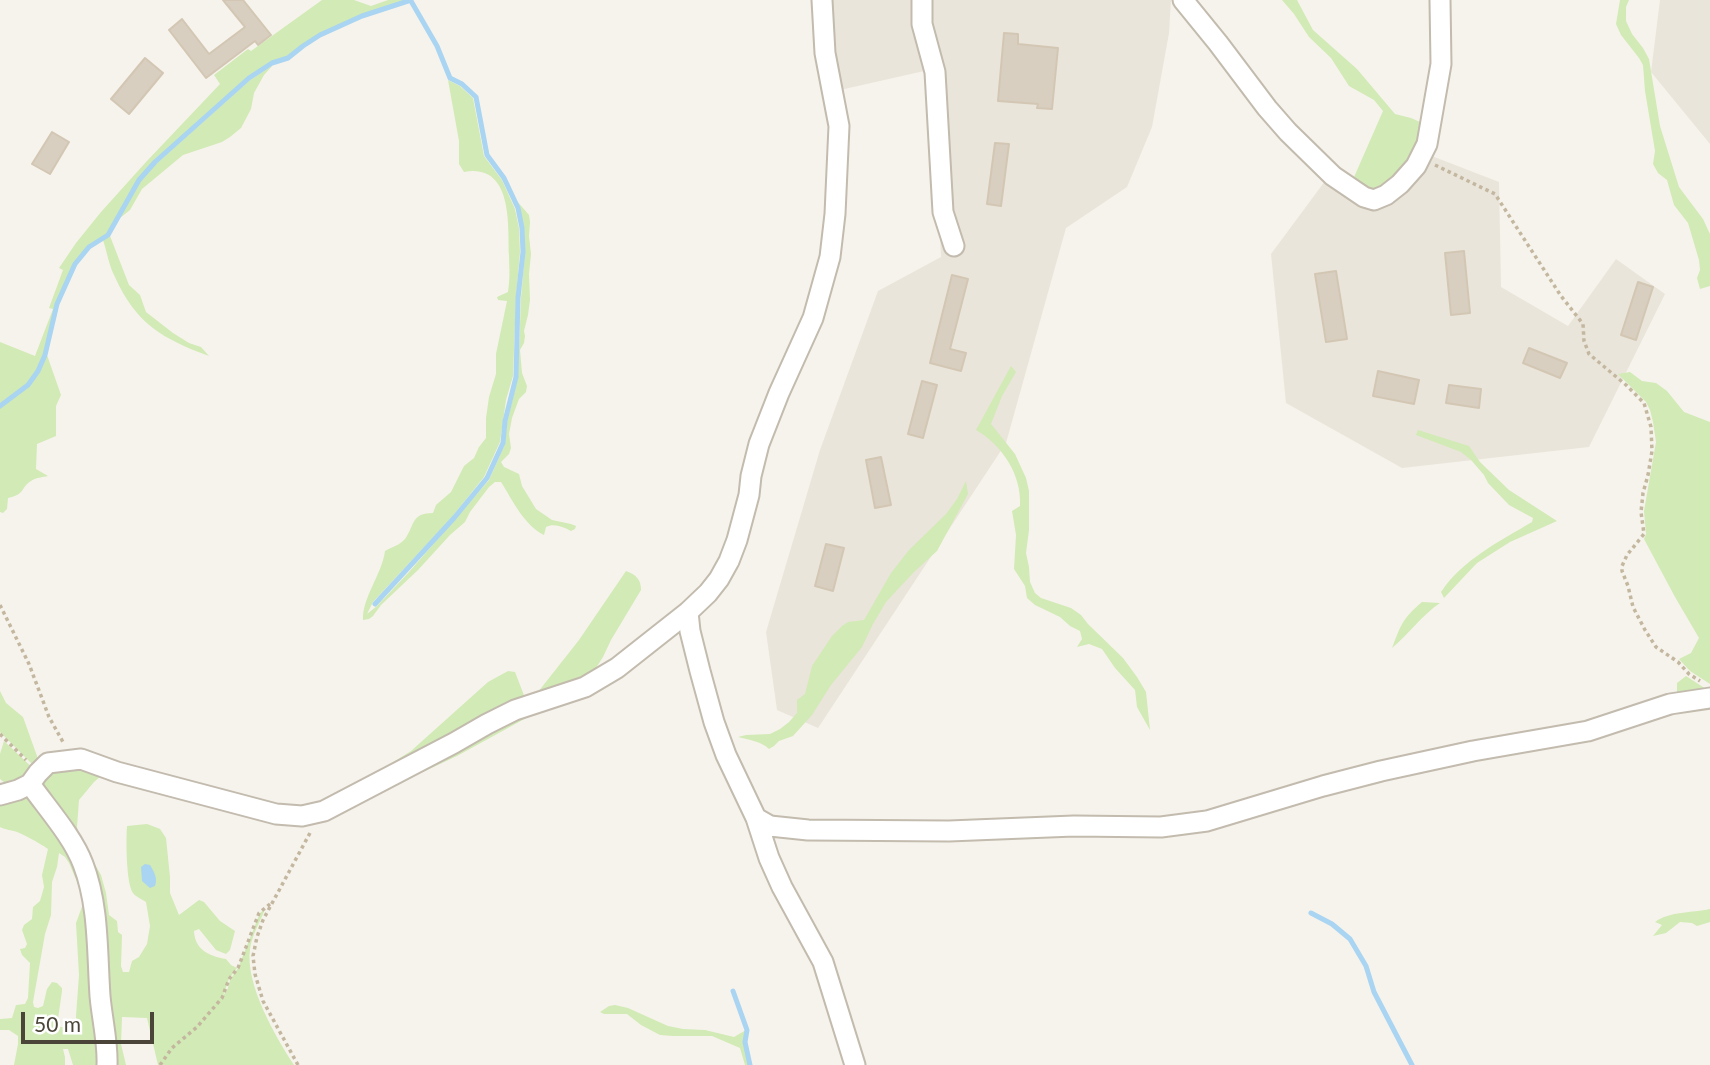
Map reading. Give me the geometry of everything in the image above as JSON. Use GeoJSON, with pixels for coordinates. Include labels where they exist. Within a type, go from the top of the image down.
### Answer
{"type":"FeatureCollection","features":[{"type":"Feature","properties":{"kind":"street"},"geometry":{"type":"LineString","coordinates":[[0,795],[18,790],[48,763],[81,759],[117,772],[276,814],[302,816],[324,811],[487,723],[515,710],[585,687],[617,668],[708,593],[729,561],[737,540],[759,444],[813,317],[830,257],[839,126],[825,53],[822,0]]}},
{"type":"Feature","properties":{"kind":"street"},"geometry":{"type":"LineString","coordinates":[[922,0],[922,24],[936,72],[943,212],[954,246]]}},
{"type":"Feature","properties":{"kind":"street"},"geometry":{"type":"LineString","coordinates":[[1183,0],[1266,108],[1319,163],[1348,187],[1374,200],[1400,184],[1416,166],[1427,144],[1441,64],[1440,0]]}},
{"type":"Feature","properties":{"kind":"street"},"geometry":{"type":"LineString","coordinates":[[688,612],[690,631],[714,722],[726,755],[782,887],[823,962],[855,1065]]}},
{"type":"Feature","properties":{"kind":"street"},"geometry":{"type":"LineString","coordinates":[[755,818],[771,826],[808,830],[949,831],[1074,826],[1161,827],[1184,824],[1217,818],[1381,771],[1473,751],[1588,731],[1707,690]]}},
{"type":"Feature","properties":{"kind":"street"},"geometry":{"type":"LineString","coordinates":[[34,778],[83,862],[91,889],[96,920],[107,1065]]}},
{"type":"Feature","properties":{"kind":"path"},"geometry":{"type":"LineString","coordinates":[[1420,158],[1495,194],[1561,296],[1583,324],[1584,341],[1589,354],[1644,403],[1651,428],[1652,451],[1641,512],[1644,534],[1627,555],[1622,571],[1633,607],[1656,647],[1678,662],[1707,690]]}},
{"type":"Feature","properties":{"kind":"path"},"geometry":{"type":"LineString","coordinates":[[0,605],[29,664],[49,717],[63,742],[81,759]]}},
{"type":"Feature","properties":{"kind":"path"},"geometry":{"type":"LineString","coordinates":[[0,734],[34,778]]}},
{"type":"Feature","properties":{"kind":"path"},"geometry":{"type":"LineString","coordinates":[[298,1065],[263,1002],[253,956],[257,937],[271,903],[324,811]]}},
{"type":"Feature","properties":{"kind":"path"},"geometry":{"type":"LineString","coordinates":[[160,1065],[172,1048],[197,1027],[222,999],[229,979],[238,968],[260,913],[271,903]]}},
{"type":"Feature","properties":{"kind":"shaded area"},"geometry":{"type":"Polygon","coordinates":[[[831,0],[1171,0],[1169,33],[1152,127],[1127,187],[1066,228],[1006,443],[818,728],[777,710],[766,632],[820,450],[878,291],[941,257],[933,69],[840,90],[831,0]]]}},
{"type":"Feature","properties":{"kind":"shaded area"},"geometry":{"type":"Polygon","coordinates":[[[1660,0],[1710,0],[1710,144],[1651,72],[1660,0]]]}},
{"type":"Feature","properties":{"kind":"shaded area"},"geometry":{"type":"Polygon","coordinates":[[[1424,153],[1499,182],[1501,287],[1568,326],[1616,259],[1665,294],[1589,447],[1402,468],[1286,403],[1271,254],[1325,181],[1372,196],[1424,153]]]}},
{"type":"Feature","properties":{"kind":"green space"},"geometry":{"type":"Polygon","coordinates":[[[322,0],[354,0],[371,6],[388,0],[409,0],[361,15],[319,34],[287,57],[271,62],[248,77],[154,162],[138,179],[107,234],[88,246],[73,264],[56,303],[44,354],[37,370],[27,384],[0,404],[0,342],[35,356],[53,309],[49,308],[63,270],[59,268],[76,243],[146,162],[220,84],[214,75],[322,0]]]}},
{"type":"Feature","properties":{"kind":"green space"},"geometry":{"type":"Polygon","coordinates":[[[1282,0],[1297,0],[1313,30],[1357,69],[1395,114],[1411,118],[1424,126],[1404,169],[1380,188],[1372,190],[1351,184],[1383,111],[1374,100],[1349,86],[1331,58],[1309,37],[1282,0]]]}},
{"type":"Feature","properties":{"kind":"green space"},"geometry":{"type":"Polygon","coordinates":[[[1620,0],[1629,0],[1626,21],[1649,59],[1660,126],[1679,187],[1703,219],[1710,234],[1710,286],[1700,289],[1697,278],[1699,260],[1688,223],[1674,205],[1667,180],[1658,173],[1653,164],[1655,151],[1643,65],[1616,24],[1620,0]]]}},
{"type":"Feature","properties":{"kind":"green space"},"geometry":{"type":"Polygon","coordinates":[[[273,65],[254,93],[251,109],[241,128],[222,142],[183,155],[142,189],[130,210],[120,218],[140,181],[156,164],[250,80],[273,65]]]}},
{"type":"Feature","properties":{"kind":"green space"},"geometry":{"type":"Polygon","coordinates":[[[448,80],[460,86],[473,98],[484,156],[502,180],[515,209],[520,252],[513,376],[506,400],[500,442],[484,477],[452,517],[373,602],[367,614],[409,572],[489,480],[505,444],[507,422],[518,377],[525,252],[524,227],[516,200],[529,215],[530,222],[530,300],[524,343],[520,350],[522,373],[527,386],[512,418],[509,454],[501,462],[504,467],[519,474],[522,486],[536,509],[552,520],[576,526],[571,531],[552,525],[546,527],[544,535],[525,519],[501,482],[495,482],[465,522],[373,616],[363,620],[366,603],[385,551],[405,539],[417,518],[433,513],[436,505],[451,492],[464,466],[474,458],[486,438],[489,397],[496,374],[496,354],[507,301],[498,300],[497,297],[508,292],[509,283],[507,213],[500,186],[492,177],[480,172],[464,172],[459,164],[459,141],[448,80]]]}},
{"type":"Feature","properties":{"kind":"green space"},"geometry":{"type":"Polygon","coordinates":[[[110,236],[129,285],[140,295],[146,312],[173,333],[201,347],[209,356],[165,336],[132,307],[110,264],[103,240],[110,236]]]}},
{"type":"Feature","properties":{"kind":"green space"},"geometry":{"type":"Polygon","coordinates":[[[47,355],[61,395],[56,406],[56,436],[37,444],[36,469],[48,476],[33,480],[20,493],[8,498],[7,509],[3,513],[0,512],[0,408],[28,386],[47,355]]]}},
{"type":"Feature","properties":{"kind":"green space"},"geometry":{"type":"Polygon","coordinates":[[[1011,366],[1016,372],[1002,396],[991,424],[1015,454],[1026,478],[1029,491],[1029,530],[1026,553],[1030,582],[1035,593],[1041,598],[1071,608],[1081,615],[1123,658],[1146,692],[1150,730],[1137,707],[1135,690],[1102,649],[1089,644],[1077,647],[1082,639],[1080,631],[1027,598],[1025,586],[1014,569],[1016,535],[1012,511],[1020,506],[1018,483],[1002,452],[976,430],[1011,366]]]}},
{"type":"Feature","properties":{"kind":"green space"},"geometry":{"type":"Polygon","coordinates":[[[1630,372],[1642,381],[1656,383],[1667,391],[1684,412],[1710,422],[1710,684],[1690,671],[1679,659],[1691,653],[1699,638],[1644,539],[1644,511],[1656,442],[1646,402],[1618,374],[1630,372]]]}},
{"type":"Feature","properties":{"kind":"green space"},"geometry":{"type":"Polygon","coordinates":[[[1418,430],[1469,446],[1480,462],[1509,490],[1557,521],[1510,542],[1477,563],[1444,598],[1441,592],[1460,570],[1482,552],[1532,522],[1533,518],[1509,505],[1461,452],[1416,435],[1418,430]]]}},
{"type":"Feature","properties":{"kind":"green space"},"geometry":{"type":"Polygon","coordinates":[[[966,481],[968,494],[937,551],[886,602],[862,647],[831,685],[812,715],[793,736],[779,741],[769,749],[759,742],[738,737],[770,734],[789,722],[797,713],[797,700],[805,694],[812,666],[832,636],[848,622],[864,620],[891,573],[909,550],[946,514],[966,481]]]}},
{"type":"Feature","properties":{"kind":"green space"},"geometry":{"type":"Polygon","coordinates":[[[626,571],[637,578],[641,590],[585,685],[538,699],[538,692],[579,640],[626,571]]]}},
{"type":"Feature","properties":{"kind":"green space"},"geometry":{"type":"Polygon","coordinates":[[[1422,602],[1440,603],[1392,648],[1403,623],[1422,602]]]}},
{"type":"Feature","properties":{"kind":"green space"},"geometry":{"type":"Polygon","coordinates":[[[508,671],[515,672],[527,703],[324,809],[313,806],[345,792],[411,751],[488,682],[508,671]]]}},
{"type":"Feature","properties":{"kind":"green space"},"geometry":{"type":"Polygon","coordinates":[[[1686,676],[1706,689],[1703,693],[1677,696],[1677,683],[1686,676]]]}},
{"type":"Feature","properties":{"kind":"green space"},"geometry":{"type":"Polygon","coordinates":[[[0,691],[6,703],[23,717],[37,756],[37,769],[0,732],[0,691]]]}},
{"type":"Feature","properties":{"kind":"green space"},"geometry":{"type":"Polygon","coordinates":[[[545,705],[457,756],[425,771],[395,777],[545,705]]]}},
{"type":"Feature","properties":{"kind":"green space"},"geometry":{"type":"Polygon","coordinates":[[[4,741],[36,771],[6,790],[5,783],[0,779],[0,754],[4,741]]]}},
{"type":"Feature","properties":{"kind":"green space"},"geometry":{"type":"Polygon","coordinates":[[[80,765],[101,776],[79,800],[77,827],[80,838],[101,875],[109,915],[117,921],[118,932],[122,935],[123,972],[129,972],[132,961],[139,957],[147,944],[150,926],[146,902],[134,894],[129,880],[127,826],[147,824],[160,829],[166,838],[170,893],[179,915],[199,900],[204,902],[220,921],[235,931],[230,950],[226,954],[216,950],[199,929],[194,931],[197,943],[204,951],[226,959],[237,968],[229,979],[223,996],[238,968],[260,913],[265,909],[250,949],[252,978],[270,1025],[294,1065],[158,1065],[147,1018],[122,1017],[121,1044],[126,1065],[110,1065],[96,891],[43,790],[44,777],[52,768],[80,765]]]}},
{"type":"Feature","properties":{"kind":"green space"},"geometry":{"type":"Polygon","coordinates":[[[29,787],[80,863],[104,1065],[73,1065],[68,1049],[63,1049],[65,1065],[14,1065],[18,1036],[9,1030],[0,1030],[0,1019],[12,1018],[16,1005],[25,1004],[28,998],[30,963],[20,949],[27,944],[22,930],[32,919],[33,907],[40,901],[48,849],[20,833],[0,827],[0,797],[29,787]],[[59,853],[52,882],[51,915],[33,1002],[34,1007],[43,1006],[47,989],[52,982],[57,983],[62,991],[57,1026],[75,1030],[79,975],[76,923],[83,896],[65,857],[59,853]]]}},
{"type":"Feature","properties":{"kind":"green space"},"geometry":{"type":"Polygon","coordinates":[[[1710,909],[1710,922],[1697,926],[1680,922],[1666,933],[1653,936],[1662,925],[1655,922],[1661,918],[1710,909]]]}},
{"type":"Feature","properties":{"kind":"green space"},"geometry":{"type":"Polygon","coordinates":[[[615,1005],[668,1026],[683,1029],[705,1030],[734,1037],[746,1030],[744,1042],[750,1065],[745,1065],[740,1048],[712,1036],[660,1035],[627,1014],[600,1012],[615,1005]]]}},
{"type":"Feature","properties":{"kind":"water"},"geometry":{"type":"Polygon","coordinates":[[[150,865],[156,878],[155,886],[150,888],[142,881],[141,867],[150,865]]]}},
{"type":"Feature","properties":{"kind":"building"},"geometry":{"type":"Polygon","coordinates":[[[223,0],[243,0],[271,35],[258,45],[255,41],[206,78],[169,30],[182,19],[209,54],[245,27],[223,0]]]}},
{"type":"Feature","properties":{"kind":"building"},"geometry":{"type":"Polygon","coordinates":[[[1004,33],[1018,34],[1018,44],[1058,48],[1052,109],[1037,108],[1038,104],[998,101],[1004,33]]]}},
{"type":"Feature","properties":{"kind":"building"},"geometry":{"type":"Polygon","coordinates":[[[145,58],[163,73],[129,114],[111,99],[145,58]]]}},
{"type":"Feature","properties":{"kind":"building"},"geometry":{"type":"Polygon","coordinates":[[[52,132],[69,142],[50,174],[32,164],[52,132]]]}},
{"type":"Feature","properties":{"kind":"building"},"geometry":{"type":"Polygon","coordinates":[[[995,143],[1009,144],[1001,206],[987,204],[995,143]]]}},
{"type":"Feature","properties":{"kind":"building"},"geometry":{"type":"Polygon","coordinates":[[[1464,251],[1470,313],[1451,315],[1445,253],[1464,251]]]}},
{"type":"Feature","properties":{"kind":"building"},"geometry":{"type":"Polygon","coordinates":[[[1336,271],[1347,339],[1326,342],[1315,274],[1336,271]]]}},
{"type":"Feature","properties":{"kind":"building"},"geometry":{"type":"Polygon","coordinates":[[[952,275],[968,279],[950,349],[966,353],[961,371],[930,363],[952,275]]]}},
{"type":"Feature","properties":{"kind":"building"},"geometry":{"type":"Polygon","coordinates":[[[1638,282],[1653,287],[1636,340],[1621,335],[1638,282]]]}},
{"type":"Feature","properties":{"kind":"building"},"geometry":{"type":"Polygon","coordinates":[[[1529,348],[1567,363],[1560,378],[1523,363],[1529,348]]]}},
{"type":"Feature","properties":{"kind":"building"},"geometry":{"type":"Polygon","coordinates":[[[1378,371],[1419,380],[1414,404],[1373,396],[1378,371]]]}},
{"type":"Feature","properties":{"kind":"building"},"geometry":{"type":"Polygon","coordinates":[[[922,381],[937,385],[923,438],[908,434],[922,381]]]}},
{"type":"Feature","properties":{"kind":"building"},"geometry":{"type":"Polygon","coordinates":[[[1449,385],[1481,389],[1479,408],[1446,403],[1449,385]]]}},
{"type":"Feature","properties":{"kind":"building"},"geometry":{"type":"Polygon","coordinates":[[[881,457],[891,505],[875,508],[866,460],[881,457]]]}},
{"type":"Feature","properties":{"kind":"building"},"geometry":{"type":"Polygon","coordinates":[[[826,544],[844,548],[833,591],[815,586],[826,544]]]}},
{"type":"Feature","properties":{"kind":"waterway"},"geometry":{"type":"LineString","coordinates":[[0,406],[28,385],[38,371],[45,355],[57,304],[75,264],[89,247],[108,235],[139,180],[155,162],[249,78],[272,63],[288,58],[320,35],[362,16],[411,0]]}},
{"type":"Feature","properties":{"kind":"waterway"},"geometry":{"type":"LineString","coordinates":[[375,604],[487,478],[503,443],[505,421],[516,377],[518,298],[523,252],[518,208],[504,178],[487,155],[476,97],[462,84],[450,78],[437,46],[411,1]]}},
{"type":"Feature","properties":{"kind":"waterway"},"geometry":{"type":"LineString","coordinates":[[1311,913],[1332,924],[1350,939],[1366,966],[1374,992],[1412,1065]]}},
{"type":"Feature","properties":{"kind":"waterway"},"geometry":{"type":"LineString","coordinates":[[733,991],[747,1030],[745,1042],[750,1065]]}}]}
